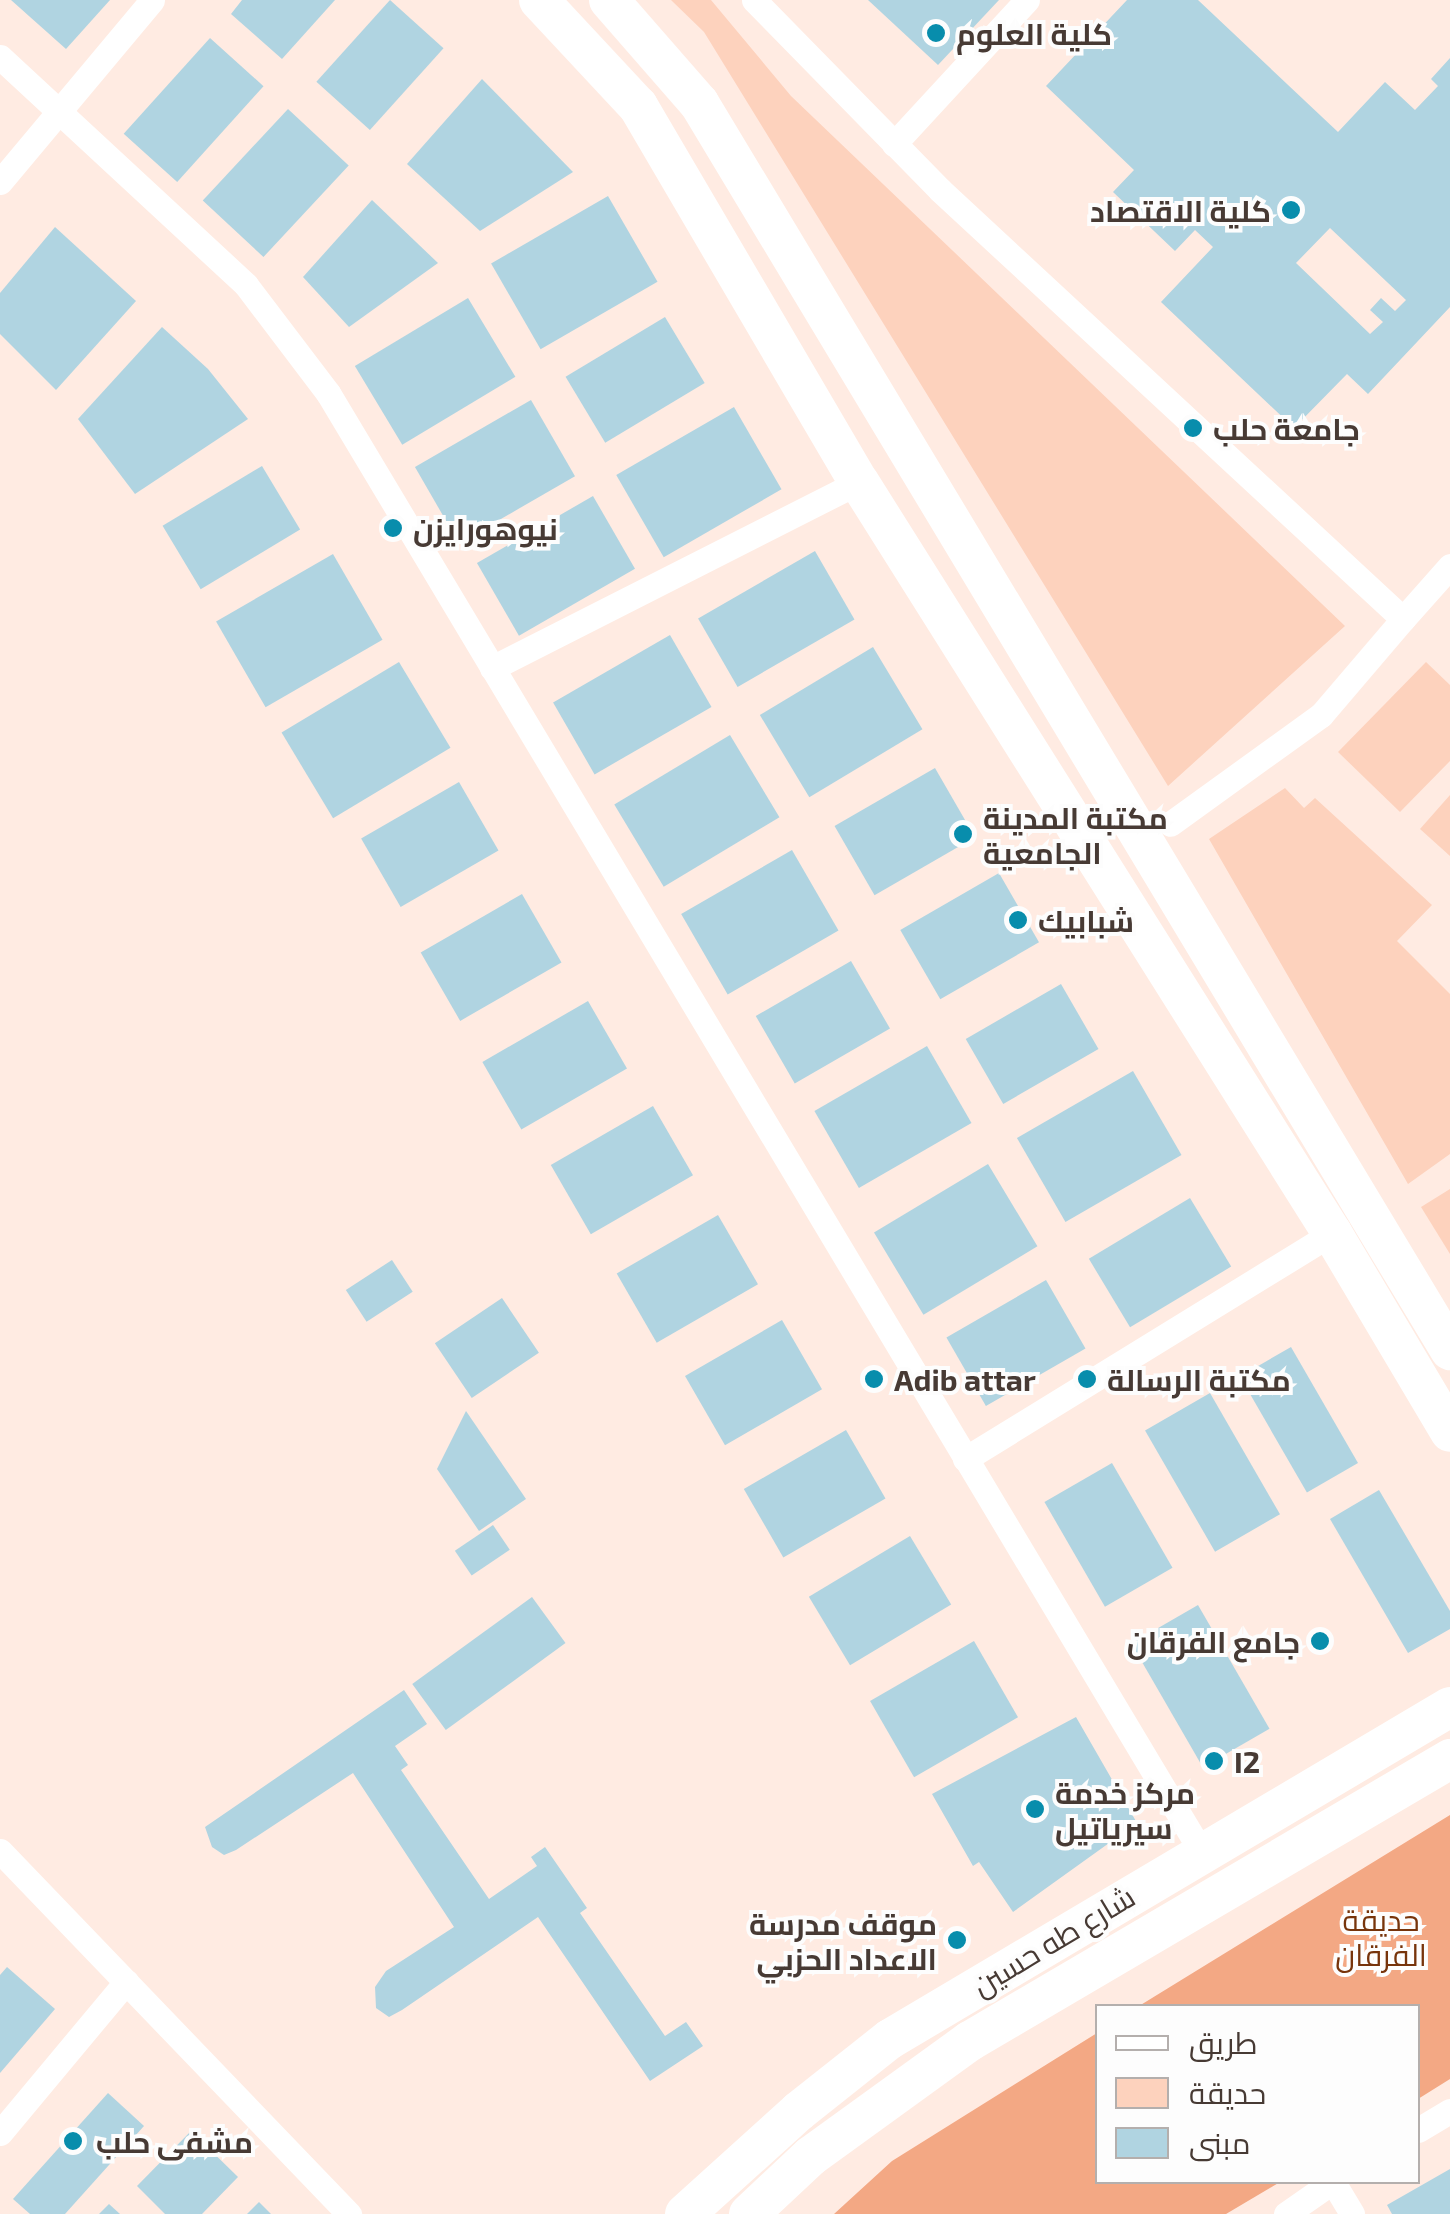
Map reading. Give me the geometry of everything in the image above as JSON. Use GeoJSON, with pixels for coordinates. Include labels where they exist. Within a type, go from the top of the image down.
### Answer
{"type":"FeatureCollection","features":[{"type":"Feature","properties":{"kind":"main road"},"geometry":{"type":"LineString","coordinates":[[538,0],[638,106],[859,482],[1332,1233],[1450,1432]]}},
{"type":"Feature","properties":{"kind":"main road"},"geometry":{"type":"LineString","coordinates":[[609,0],[699,103],[1450,1350]]}},
{"type":"Feature","properties":{"kind":"main road","name":"شارع طه حسين"},"geometry":{"type":"LineString","coordinates":[[685,2214],[799,2111],[890,2040],[1201,1851],[1450,1706]]}},
{"type":"Feature","properties":{"kind":"main road","name":"شارع طه حسين"},"geometry":{"type":"LineString","coordinates":[[749,2214],[811,2156],[970,2041],[1450,1759]]}},
{"type":"Feature","properties":{"kind":"street"},"geometry":{"type":"LineString","coordinates":[[0,182],[152,0]]}},
{"type":"Feature","properties":{"kind":"street"},"geometry":{"type":"LineString","coordinates":[[754,0],[894,144],[1403,619]]}},
{"type":"Feature","properties":{"kind":"street"},"geometry":{"type":"LineString","coordinates":[[894,144],[1027,0]]}},
{"type":"Feature","properties":{"kind":"street"},"geometry":{"type":"LineString","coordinates":[[0,57],[200,238],[246,285],[291,339],[328,393],[1201,1851]]}},
{"type":"Feature","properties":{"kind":"street"},"geometry":{"type":"LineString","coordinates":[[492,668],[859,482]]}},
{"type":"Feature","properties":{"kind":"street"},"geometry":{"type":"LineString","coordinates":[[1170,824],[1322,715],[1450,566]]}},
{"type":"Feature","properties":{"kind":"street"},"geometry":{"type":"LineString","coordinates":[[965,1459],[1332,1233]]}},
{"type":"Feature","properties":{"kind":"street"},"geometry":{"type":"LineString","coordinates":[[0,1852],[349,2214]]}},
{"type":"Feature","properties":{"kind":"street"},"geometry":{"type":"LineString","coordinates":[[0,2133],[126,1982]]}},
{"type":"Feature","properties":{"kind":"street"},"geometry":{"type":"LineString","coordinates":[[1420,2129],[1450,2111]]}},
{"type":"Feature","properties":{"kind":"street"},"geometry":{"type":"LineString","coordinates":[[1286,2214],[1330,2184]]}},
{"type":"Feature","properties":{"kind":"street"},"geometry":{"type":"LineString","coordinates":[[1334,2184],[1352,2214]]}},
{"type":"Feature","properties":{"kind":"green space"},"geometry":{"type":"Polygon","coordinates":[[[671,0],[711,0],[791,96],[1345,626],[1168,786],[704,32],[671,0]]]}},
{"type":"Feature","properties":{"kind":"green space"},"geometry":{"type":"Polygon","coordinates":[[[1426,662],[1450,685],[1450,761],[1400,812],[1338,752],[1426,662]]]}},
{"type":"Feature","properties":{"kind":"green space"},"geometry":{"type":"Polygon","coordinates":[[[1285,788],[1304,808],[1315,798],[1432,905],[1397,941],[1450,994],[1450,1154],[1408,1184],[1209,839],[1285,788]]]}},
{"type":"Feature","properties":{"kind":"green space"},"geometry":{"type":"Polygon","coordinates":[[[1450,795],[1450,856],[1420,829],[1450,795]]]}},
{"type":"Feature","properties":{"kind":"green space"},"geometry":{"type":"Polygon","coordinates":[[[1450,1189],[1450,1254],[1421,1207],[1450,1189]]]}},
{"type":"Feature","properties":{"kind":"green space","name":"حديقة الفرقان"},"geometry":{"type":"Polygon","coordinates":[[[1450,1815],[1450,2079],[1420,2098],[1420,2004],[1142,2004],[1450,1815]]]}},
{"type":"Feature","properties":{"kind":"green space"},"geometry":{"type":"Polygon","coordinates":[[[1095,2034],[1095,2184],[1277,2184],[1226,2214],[834,2214],[892,2161],[1095,2034]]]}},
{"type":"Feature","properties":{"kind":"building"},"geometry":{"type":"Polygon","coordinates":[[[11,0],[110,0],[66,49],[11,0]]]}},
{"type":"Feature","properties":{"kind":"building"},"geometry":{"type":"Polygon","coordinates":[[[242,0],[335,0],[282,59],[231,14],[242,0]]]}},
{"type":"Feature","properties":{"kind":"building"},"geometry":{"type":"Polygon","coordinates":[[[390,0],[444,48],[370,130],[316,82],[390,0]]]}},
{"type":"Feature","properties":{"kind":"building","name":"كلية العلوم"},"geometry":{"type":"Polygon","coordinates":[[[868,0],[999,0],[938,65],[868,0]]]}},
{"type":"Feature","properties":{"kind":"building","name":"كلية الاقتصاد"},"geometry":{"type":"Polygon","coordinates":[[[1127,0],[1198,0],[1338,132],[1385,82],[1415,110],[1438,86],[1431,79],[1450,58],[1450,307],[1368,394],[1347,374],[1294,428],[1161,302],[1213,247],[1195,230],[1175,251],[1113,192],[1134,170],[1046,86],[1127,0]],[[1330,228],[1296,263],[1370,334],[1383,322],[1370,310],[1381,298],[1395,311],[1406,300],[1330,228]]]}},
{"type":"Feature","properties":{"kind":"building"},"geometry":{"type":"Polygon","coordinates":[[[210,38],[264,86],[177,182],[124,134],[210,38]]]}},
{"type":"Feature","properties":{"kind":"building"},"geometry":{"type":"Polygon","coordinates":[[[482,79],[573,172],[480,231],[407,164],[482,79]]]}},
{"type":"Feature","properties":{"kind":"building"},"geometry":{"type":"Polygon","coordinates":[[[288,109],[349,166],[263,257],[203,200],[288,109]]]}},
{"type":"Feature","properties":{"kind":"building"},"geometry":{"type":"Polygon","coordinates":[[[608,196],[658,282],[541,349],[491,264],[608,196]]]}},
{"type":"Feature","properties":{"kind":"building"},"geometry":{"type":"Polygon","coordinates":[[[372,200],[438,263],[349,327],[303,277],[372,200]]]}},
{"type":"Feature","properties":{"kind":"building"},"geometry":{"type":"Polygon","coordinates":[[[55,227],[136,301],[56,390],[0,334],[0,293],[55,227]]]}},
{"type":"Feature","properties":{"kind":"building"},"geometry":{"type":"Polygon","coordinates":[[[468,298],[515,377],[402,445],[355,366],[468,298]]]}},
{"type":"Feature","properties":{"kind":"building"},"geometry":{"type":"Polygon","coordinates":[[[665,317],[705,383],[605,443],[566,377],[665,317]]]}},
{"type":"Feature","properties":{"kind":"building"},"geometry":{"type":"Polygon","coordinates":[[[162,327],[208,369],[248,419],[135,494],[78,419],[162,327]]]}},
{"type":"Feature","properties":{"kind":"building"},"geometry":{"type":"Polygon","coordinates":[[[531,400],[575,476],[459,543],[415,467],[531,400]]]}},
{"type":"Feature","properties":{"kind":"building"},"geometry":{"type":"Polygon","coordinates":[[[734,407],[782,489],[664,557],[616,475],[734,407]]]}},
{"type":"Feature","properties":{"kind":"building"},"geometry":{"type":"Polygon","coordinates":[[[262,466],[300,529],[201,589],[163,526],[262,466]]]}},
{"type":"Feature","properties":{"kind":"building"},"geometry":{"type":"Polygon","coordinates":[[[593,496],[635,569],[519,636],[477,563],[593,496]]]}},
{"type":"Feature","properties":{"kind":"building"},"geometry":{"type":"Polygon","coordinates":[[[815,551],[854,619],[738,687],[698,618],[815,551]]]}},
{"type":"Feature","properties":{"kind":"building"},"geometry":{"type":"Polygon","coordinates":[[[333,554],[383,640],[266,707],[216,622],[333,554]]]}},
{"type":"Feature","properties":{"kind":"building"},"geometry":{"type":"Polygon","coordinates":[[[670,635],[712,707],[595,774],[553,702],[670,635]]]}},
{"type":"Feature","properties":{"kind":"building"},"geometry":{"type":"Polygon","coordinates":[[[873,647],[922,729],[809,797],[760,715],[873,647]]]}},
{"type":"Feature","properties":{"kind":"building"},"geometry":{"type":"Polygon","coordinates":[[[399,662],[451,748],[333,818],[282,733],[399,662]]]}},
{"type":"Feature","properties":{"kind":"building"},"geometry":{"type":"Polygon","coordinates":[[[730,735],[779,817],[664,887],[614,805],[730,735]]]}},
{"type":"Feature","properties":{"kind":"building"},"geometry":{"type":"Polygon","coordinates":[[[935,768],[975,837],[875,895],[835,826],[935,768]]]}},
{"type":"Feature","properties":{"kind":"building"},"geometry":{"type":"Polygon","coordinates":[[[459,782],[499,850],[401,907],[361,838],[459,782]]]}},
{"type":"Feature","properties":{"kind":"building"},"geometry":{"type":"Polygon","coordinates":[[[792,850],[838,931],[728,995],[681,914],[792,850]]]}},
{"type":"Feature","properties":{"kind":"building"},"geometry":{"type":"Polygon","coordinates":[[[999,873],[1039,942],[940,999],[900,930],[999,873]]]}},
{"type":"Feature","properties":{"kind":"building"},"geometry":{"type":"Polygon","coordinates":[[[522,894],[562,962],[460,1021],[421,952],[522,894]]]}},
{"type":"Feature","properties":{"kind":"building"},"geometry":{"type":"Polygon","coordinates":[[[851,961],[890,1029],[795,1084],[756,1016],[851,961]]]}},
{"type":"Feature","properties":{"kind":"building"},"geometry":{"type":"Polygon","coordinates":[[[1061,984],[1098,1049],[1003,1104],[966,1039],[1061,984]]]}},
{"type":"Feature","properties":{"kind":"building"},"geometry":{"type":"Polygon","coordinates":[[[588,1001],[627,1069],[521,1130],[482,1062],[588,1001]]]}},
{"type":"Feature","properties":{"kind":"building"},"geometry":{"type":"Polygon","coordinates":[[[927,1046],[972,1123],[859,1188],[814,1111],[927,1046]]]}},
{"type":"Feature","properties":{"kind":"building"},"geometry":{"type":"Polygon","coordinates":[[[1133,1071],[1182,1155],[1065,1222],[1017,1138],[1133,1071]]]}},
{"type":"Feature","properties":{"kind":"building"},"geometry":{"type":"Polygon","coordinates":[[[653,1106],[693,1175],[591,1234],[551,1165],[653,1106]]]}},
{"type":"Feature","properties":{"kind":"building"},"geometry":{"type":"Polygon","coordinates":[[[988,1164],[1037,1246],[923,1315],[874,1233],[988,1164]]]}},
{"type":"Feature","properties":{"kind":"building"},"geometry":{"type":"Polygon","coordinates":[[[1190,1198],[1231,1267],[1130,1327],[1089,1259],[1190,1198]]]}},
{"type":"Feature","properties":{"kind":"building"},"geometry":{"type":"Polygon","coordinates":[[[718,1215],[758,1284],[657,1343],[617,1274],[718,1215]]]}},
{"type":"Feature","properties":{"kind":"building"},"geometry":{"type":"Polygon","coordinates":[[[392,1260],[413,1292],[367,1322],[346,1290],[392,1260]]]}},
{"type":"Feature","properties":{"kind":"building"},"geometry":{"type":"Polygon","coordinates":[[[1046,1280],[1086,1348],[986,1406],[946,1338],[1046,1280]]]}},
{"type":"Feature","properties":{"kind":"building"},"geometry":{"type":"Polygon","coordinates":[[[502,1298],[539,1353],[472,1398],[435,1343],[502,1298]]]}},
{"type":"Feature","properties":{"kind":"building"},"geometry":{"type":"Polygon","coordinates":[[[782,1320],[822,1389],[725,1445],[685,1376],[782,1320]]]}},
{"type":"Feature","properties":{"kind":"building"},"geometry":{"type":"Polygon","coordinates":[[[1291,1347],[1358,1463],[1307,1493],[1240,1376],[1291,1347]]]}},
{"type":"Feature","properties":{"kind":"building"},"geometry":{"type":"Polygon","coordinates":[[[1210,1393],[1280,1514],[1215,1552],[1145,1430],[1210,1393]]]}},
{"type":"Feature","properties":{"kind":"building"},"geometry":{"type":"Polygon","coordinates":[[[466,1411],[526,1499],[479,1531],[437,1469],[466,1411]]]}},
{"type":"Feature","properties":{"kind":"building"},"geometry":{"type":"Polygon","coordinates":[[[846,1430],[886,1498],[783,1557],[744,1489],[846,1430]]]}},
{"type":"Feature","properties":{"kind":"building"},"geometry":{"type":"Polygon","coordinates":[[[1112,1463],[1172,1568],[1105,1607],[1044,1502],[1112,1463]]]}},
{"type":"Feature","properties":{"kind":"building"},"geometry":{"type":"Polygon","coordinates":[[[1379,1490],[1450,1611],[1450,1629],[1408,1653],[1330,1519],[1379,1490]]]}},
{"type":"Feature","properties":{"kind":"building"},"geometry":{"type":"Polygon","coordinates":[[[493,1525],[510,1550],[472,1576],[455,1551],[493,1525]]]}},
{"type":"Feature","properties":{"kind":"building"},"geometry":{"type":"Polygon","coordinates":[[[910,1536],[951,1605],[850,1665],[809,1597],[910,1536]]]}},
{"type":"Feature","properties":{"kind":"building"},"geometry":{"type":"Polygon","coordinates":[[[532,1597],[566,1643],[446,1730],[412,1684],[532,1597]]]}},
{"type":"Feature","properties":{"kind":"building"},"geometry":{"type":"Polygon","coordinates":[[[1198,1605],[1270,1729],[1203,1767],[1131,1644],[1198,1605]]]}},
{"type":"Feature","properties":{"kind":"building"},"geometry":{"type":"Polygon","coordinates":[[[974,1641],[1018,1717],[914,1777],[870,1701],[974,1641]]]}},
{"type":"Feature","properties":{"kind":"building"},"geometry":{"type":"Polygon","coordinates":[[[404,1690],[427,1724],[395,1746],[408,1765],[401,1770],[489,1899],[537,1866],[531,1857],[545,1847],[587,1908],[580,1913],[665,2036],[686,2022],[703,2046],[650,2081],[538,1917],[402,2010],[389,2017],[376,2008],[375,1987],[386,1971],[454,1927],[353,1773],[236,1850],[224,1855],[212,1847],[205,1827],[404,1690]]]}},
{"type":"Feature","properties":{"kind":"building","name":"مركز خدمة سيرياتيل"},"geometry":{"type":"Polygon","coordinates":[[[1076,1717],[1137,1823],[1013,1912],[979,1862],[973,1866],[932,1794],[1076,1717]]]}},
{"type":"Feature","properties":{"kind":"building"},"geometry":{"type":"Polygon","coordinates":[[[7,1967],[55,2009],[0,2073],[0,1975],[7,1967]]]}},
{"type":"Feature","properties":{"kind":"building"},"geometry":{"type":"Polygon","coordinates":[[[108,2093],[144,2126],[65,2214],[30,2214],[13,2199],[108,2093]]]}},
{"type":"Feature","properties":{"kind":"building"},"geometry":{"type":"Polygon","coordinates":[[[191,2131],[238,2177],[202,2214],[165,2214],[137,2186],[191,2131]]]}},
{"type":"Feature","properties":{"kind":"building"},"geometry":{"type":"Polygon","coordinates":[[[1450,2169],[1450,2214],[1392,2214],[1387,2205],[1450,2169]]]}},
{"type":"Feature","properties":{"kind":"building"},"geometry":{"type":"Polygon","coordinates":[[[259,2202],[271,2214],[247,2214],[259,2202]]]}},
{"type":"Feature","properties":{"kind":"building"},"geometry":{"type":"Polygon","coordinates":[[[109,2204],[120,2214],[99,2214],[109,2204]]]}},
{"type":"Feature","properties":{"kind":"place","name":"كلية العلوم"},"geometry":{"type":"Point","coordinates":[936,33]}},
{"type":"Feature","properties":{"kind":"place","name":"كلية الاقتصاد"},"geometry":{"type":"Point","coordinates":[1291,210]}},
{"type":"Feature","properties":{"kind":"place","name":"جامعة حلب"},"geometry":{"type":"Point","coordinates":[1193,428]}},
{"type":"Feature","properties":{"kind":"place","name":"نيوهورايزن"},"geometry":{"type":"Point","coordinates":[393,528]}},
{"type":"Feature","properties":{"kind":"place","name":"مكتبة المدينة الجامعية"},"geometry":{"type":"Point","coordinates":[963,834]}},
{"type":"Feature","properties":{"kind":"place","name":"شبابيك"},"geometry":{"type":"Point","coordinates":[1018,920]}},
{"type":"Feature","properties":{"kind":"place","name":"Adib attar"},"geometry":{"type":"Point","coordinates":[874,1379]}},
{"type":"Feature","properties":{"kind":"place","name":"مكتبة الرسالة"},"geometry":{"type":"Point","coordinates":[1087,1379]}},
{"type":"Feature","properties":{"kind":"place","name":"جامع الفرقان"},"geometry":{"type":"Point","coordinates":[1320,1641]}},
{"type":"Feature","properties":{"kind":"place","name":"I2"},"geometry":{"type":"Point","coordinates":[1214,1761]}},
{"type":"Feature","properties":{"kind":"place","name":"مركز خدمة سيرياتيل"},"geometry":{"type":"Point","coordinates":[1035,1809]}},
{"type":"Feature","properties":{"kind":"place","name":"موقف مدرسة الاعداد الحزبي"},"geometry":{"type":"Point","coordinates":[957,1940]}},
{"type":"Feature","properties":{"kind":"place","name":"مشفى حلب"},"geometry":{"type":"Point","coordinates":[73,2141]}}]}
